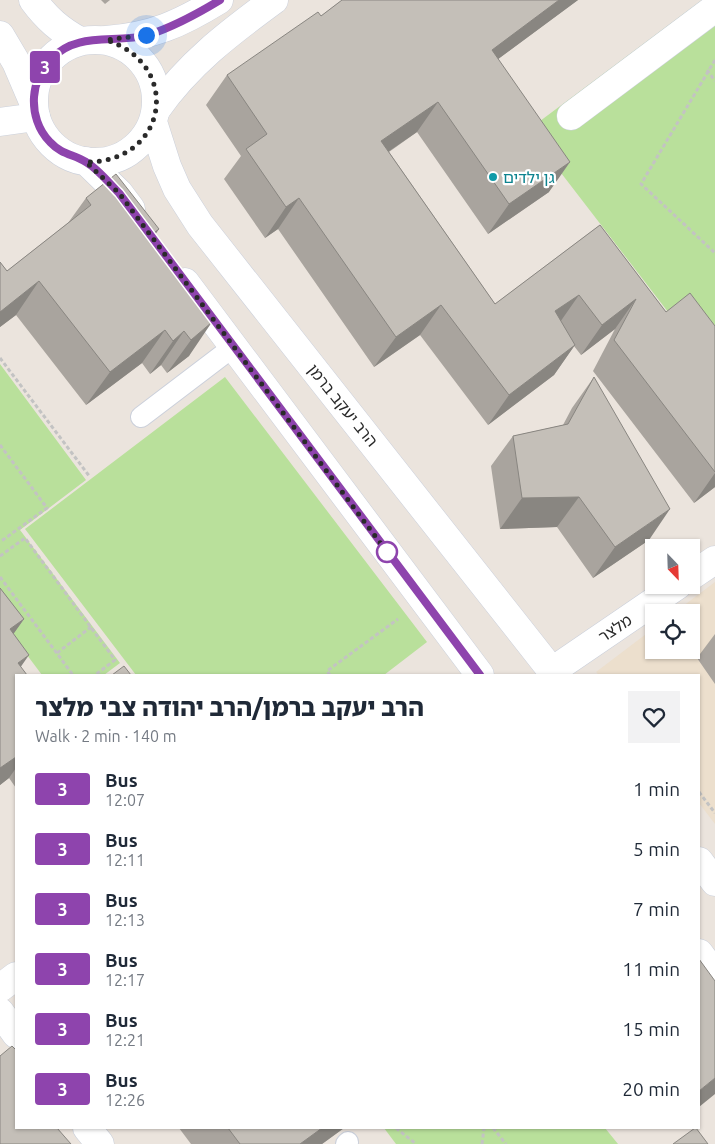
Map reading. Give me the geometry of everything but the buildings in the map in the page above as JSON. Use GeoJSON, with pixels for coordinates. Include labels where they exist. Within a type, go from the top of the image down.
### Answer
{"type":"FeatureCollection","features":[{"type":"Feature","properties":{"kind":"street"},"geometry":{"type":"LineString","coordinates":[[33,0],[47,19],[93,41],[122,45],[136,55],[147,67],[156,88],[155,116]]}},
{"type":"Feature","properties":{"kind":"street"},"geometry":{"type":"LineString","coordinates":[[35,110],[37,83],[46,64],[62,50],[93,41],[146,35],[193,16],[220,0]]}},
{"type":"Feature","properties":{"kind":"street"},"geometry":{"type":"LineString","coordinates":[[0,35],[16,62],[49,142],[72,158],[86,162],[103,162],[126,153],[145,137],[155,116],[192,65],[214,45],[274,0]]}},
{"type":"Feature","properties":{"kind":"street"},"geometry":{"type":"LineString","coordinates":[[571,116],[715,8]]}},
{"type":"Feature","properties":{"kind":"street"},"geometry":{"type":"LineString","coordinates":[[0,122],[35,110]]}},
{"type":"Feature","properties":{"kind":"street","name":"הרב יעקב ברמן"},"geometry":{"type":"LineString","coordinates":[[155,116],[166,166],[177,189],[200,224],[554,673]]}},
{"type":"Feature","properties":{"kind":"street"},"geometry":{"type":"LineString","coordinates":[[86,162],[119,193],[148,232]]}},
{"type":"Feature","properties":{"kind":"street"},"geometry":{"type":"LineString","coordinates":[[170,262],[479,674]]}},
{"type":"Feature","properties":{"kind":"street"},"geometry":{"type":"LineString","coordinates":[[700,570],[715,560]]}},
{"type":"Feature","properties":{"kind":"street","name":"מלצר"},"geometry":{"type":"LineString","coordinates":[[554,673],[665,594]]}},
{"type":"Feature","properties":{"kind":"street"},"geometry":{"type":"LineString","coordinates":[[700,862],[715,882]]}},
{"type":"Feature","properties":{"kind":"street"},"geometry":{"type":"LineString","coordinates":[[700,954],[715,974]]}},
{"type":"Feature","properties":{"kind":"street"},"geometry":{"type":"LineString","coordinates":[[0,988],[15,977]]}},
{"type":"Feature","properties":{"kind":"street"},"geometry":{"type":"LineString","coordinates":[[88,1129],[100,1144]]}},
{"type":"Feature","properties":{"kind":"lane"},"geometry":{"type":"LineString","coordinates":[[141,417],[233,347]]}},
{"type":"Feature","properties":{"kind":"path"},"geometry":{"type":"LineString","coordinates":[[715,60],[707,70],[641,184],[715,253]]}},
{"type":"Feature","properties":{"kind":"path"},"geometry":{"type":"LineString","coordinates":[[707,70],[715,81]]}},
{"type":"Feature","properties":{"kind":"path"},"geometry":{"type":"LineString","coordinates":[[0,358],[90,477]]}},
{"type":"Feature","properties":{"kind":"path"},"geometry":{"type":"LineString","coordinates":[[0,445],[47,508],[0,542]]}},
{"type":"Feature","properties":{"kind":"path"},"geometry":{"type":"LineString","coordinates":[[0,556],[24,538],[116,660],[96,674]]}},
{"type":"Feature","properties":{"kind":"path"},"geometry":{"type":"LineString","coordinates":[[0,577],[72,674]]}},
{"type":"Feature","properties":{"kind":"path"},"geometry":{"type":"LineString","coordinates":[[330,674],[328,671],[423,600]]}},
{"type":"Feature","properties":{"kind":"path"},"geometry":{"type":"LineString","coordinates":[[57,653],[91,628]]}},
{"type":"Feature","properties":{"kind":"path"},"geometry":{"type":"LineString","coordinates":[[700,793],[715,813]]}},
{"type":"Feature","properties":{"kind":"path"},"geometry":{"type":"LineString","coordinates":[[397,1129],[416,1144]]}},
{"type":"Feature","properties":{"kind":"path"},"geometry":{"type":"LineString","coordinates":[[482,1144],[484,1129]]}},
{"type":"Feature","properties":{"kind":"path"},"geometry":{"type":"LineString","coordinates":[[494,1129],[506,1144]]}},
{"type":"Feature","properties":{"kind":"shaded area"},"geometry":{"type":"Polygon","coordinates":[[[715,582],[715,824],[700,804],[700,674],[598,674],[596,672],[645,635],[645,659],[700,659],[700,604],[686,604],[715,582]]]}},
{"type":"Feature","properties":{"kind":"green space"},"geometry":{"type":"Polygon","coordinates":[[[702,0],[715,0],[715,373],[528,130],[702,0]]]}},
{"type":"Feature","properties":{"kind":"green space"},"geometry":{"type":"Polygon","coordinates":[[[0,364],[86,480],[20,530],[120,663],[105,674],[41,674],[0,619],[0,364]]]}},
{"type":"Feature","properties":{"kind":"green space"},"geometry":{"type":"Polygon","coordinates":[[[225,377],[427,642],[385,674],[135,674],[25,529],[225,377]]]}},
{"type":"Feature","properties":{"kind":"green space"},"geometry":{"type":"Polygon","coordinates":[[[385,1129],[606,1129],[618,1144],[396,1144],[385,1129]]]}},
{"type":"Feature","properties":{"kind":"bus line","name":"3"},"geometry":{"type":"LineString","coordinates":[[220,0],[193,16],[146,35],[130,38],[80,41],[56,54],[46,64],[39,76],[35,89],[34,104],[41,130],[49,142],[60,151],[72,158],[86,162],[119,193],[479,674]]}},
{"type":"Feature","properties":{"kind":"place","name":"גן ילדים"},"geometry":{"type":"Point","coordinates":[493,177]}},
{"type":"Feature","properties":{"kind":"route"},"geometry":{"type":"LineString","coordinates":[[146,35],[106,40],[122,45],[136,55],[147,67],[154,82],[157,95],[153,122],[145,137],[134,149],[119,157],[103,162],[86,162],[119,193],[387,552]]}}]}
